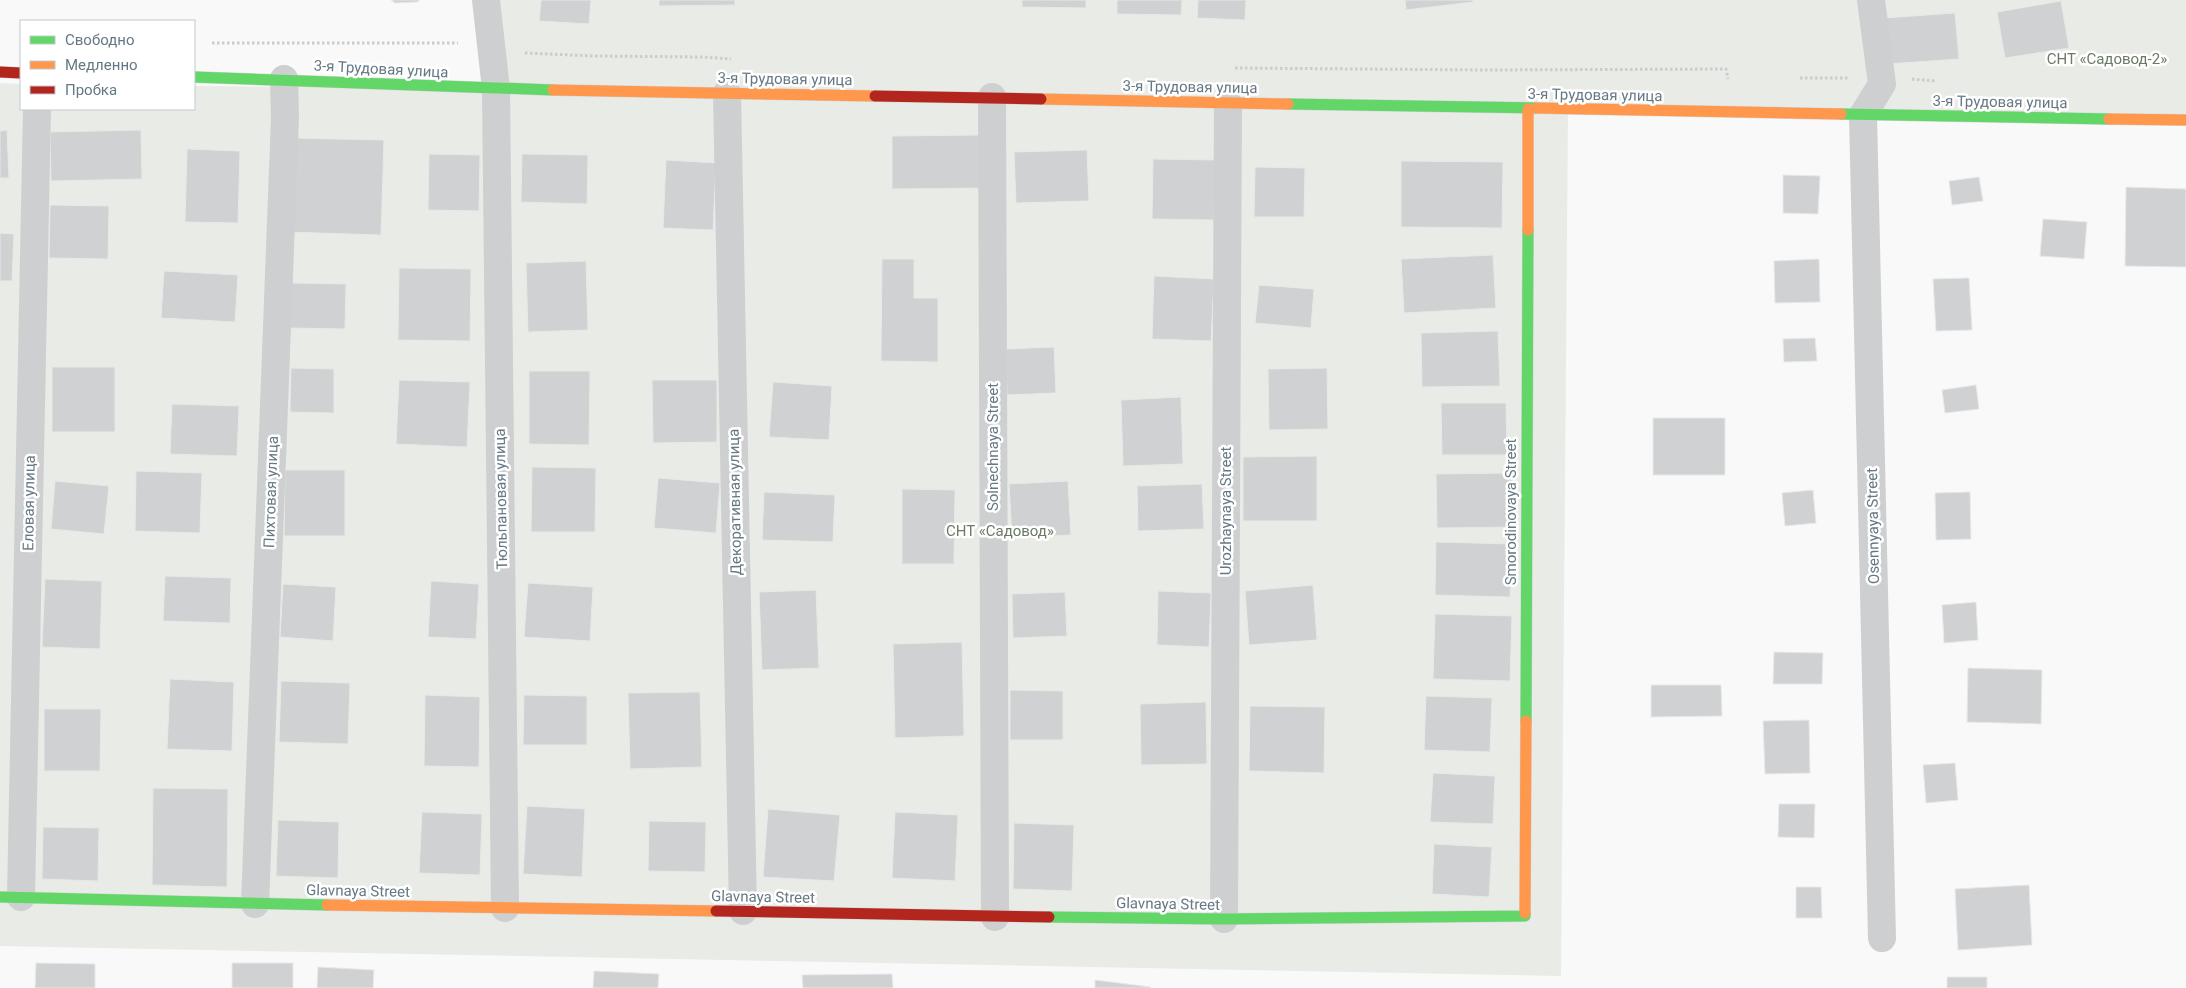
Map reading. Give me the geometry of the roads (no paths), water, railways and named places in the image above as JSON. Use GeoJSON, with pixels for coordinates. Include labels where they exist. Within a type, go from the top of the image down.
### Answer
{"type":"FeatureCollection","features":[{"type":"Feature","properties":{"kind":"street","name":"Тюльпановая улица"},"geometry":{"type":"LineString","coordinates":[[486,0],[496,89],[506,908]]}},
{"type":"Feature","properties":{"kind":"street"},"geometry":{"type":"LineString","coordinates":[[1863,115],[1882,84],[1870,0]]}},
{"type":"Feature","properties":{"kind":"street"},"geometry":{"type":"LineString","coordinates":[[0,72],[20,73]]}},
{"type":"Feature","properties":{"kind":"street","name":"3-я Трудовая улица"},"geometry":{"type":"LineString","coordinates":[[195,77],[284,79],[496,89],[727,94],[992,97],[1528,109],[2186,120]]}},
{"type":"Feature","properties":{"kind":"street","name":"Пихтовая улица"},"geometry":{"type":"LineString","coordinates":[[255,904],[284,79]]}},
{"type":"Feature","properties":{"kind":"street","name":"Декоративная улица"},"geometry":{"type":"LineString","coordinates":[[727,94],[743,911]]}},
{"type":"Feature","properties":{"kind":"street","name":"Solnechnaya Street"},"geometry":{"type":"LineString","coordinates":[[992,97],[995,917]]}},
{"type":"Feature","properties":{"kind":"street","name":"Urozhaynaya Street"},"geometry":{"type":"LineString","coordinates":[[1224,919],[1228,103]]}},
{"type":"Feature","properties":{"kind":"street","name":"Smorodinovaya Street"},"geometry":{"type":"LineString","coordinates":[[1525,916],[1528,109]]}},
{"type":"Feature","properties":{"kind":"street","name":"Еловая улица"},"geometry":{"type":"LineString","coordinates":[[10,897],[37,110]]}},
{"type":"Feature","properties":{"kind":"street","name":"Osennyaya Street"},"geometry":{"type":"LineString","coordinates":[[1863,115],[1882,938]]}},
{"type":"Feature","properties":{"kind":"street","name":"Glavnaya Street"},"geometry":{"type":"LineString","coordinates":[[10,897],[255,904],[743,911],[995,917],[1224,919],[1525,916]]}},
{"type":"Feature","properties":{"kind":"park label","name":"СНТ «Садовод-2»"},"geometry":{"type":"Point","coordinates":[2107,59]}},
{"type":"Feature","properties":{"kind":"park label","name":"СНТ «Садовод»"},"geometry":{"type":"Point","coordinates":[1000,531]}}]}
